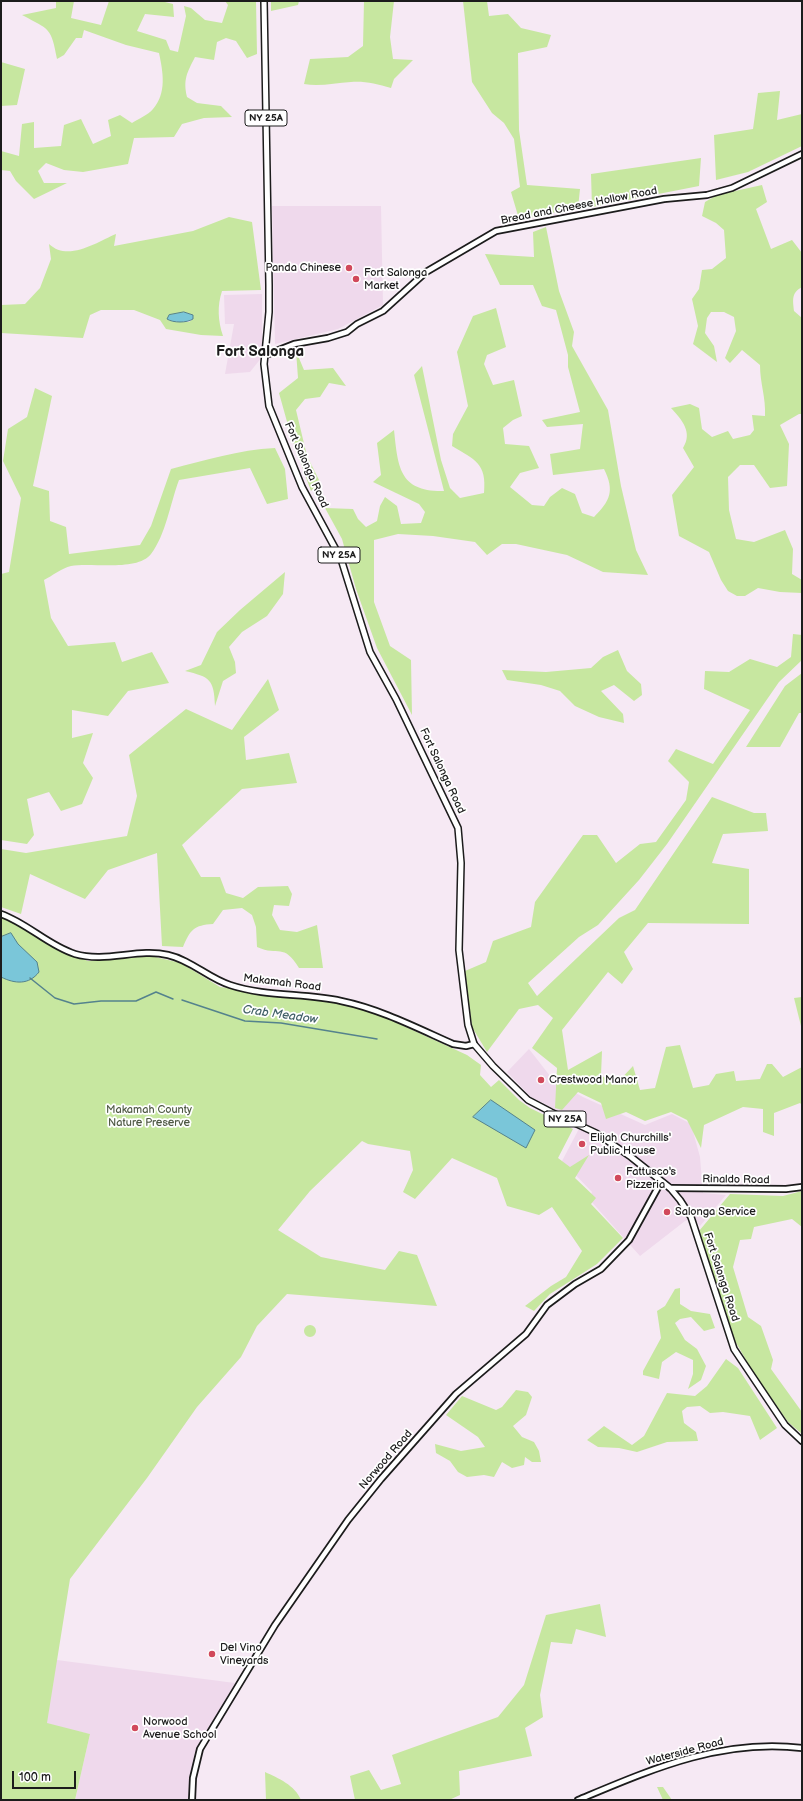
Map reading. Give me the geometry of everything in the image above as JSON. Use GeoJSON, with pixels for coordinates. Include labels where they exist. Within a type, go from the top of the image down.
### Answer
{"type":"FeatureCollection","features":[{"type":"Feature","properties":{"kind":"main road","name":"Fort Salonga Road"},"geometry":{"type":"LineString","coordinates":[[264,1],[269,285],[266,355],[264,364],[269,406],[308,500],[341,559],[370,652],[396,699],[458,828],[461,862],[459,950],[468,1024],[474,1044],[493,1066],[528,1100],[596,1133],[631,1157],[670,1188],[680,1200],[691,1217],[734,1349],[785,1425],[802,1441]]}},
{"type":"Feature","properties":{"kind":"street","name":"Bread and Cheese Hollow Road"},"geometry":{"type":"LineString","coordinates":[[266,355],[294,344],[328,338],[347,332],[357,324],[383,311],[426,272],[496,231],[664,199],[707,194],[732,188],[802,154]]}},
{"type":"Feature","properties":{"kind":"street","name":"Makamah Road"},"geometry":{"type":"LineString","coordinates":[[1,914],[15,920],[60,947],[75,954],[96,957],[150,953],[168,955],[182,960],[230,985],[246,989],[342,1001],[371,1008],[454,1044],[466,1046],[474,1044]]}},
{"type":"Feature","properties":{"kind":"street","name":"Norwood Road"},"geometry":{"type":"LineString","coordinates":[[192,1800],[193,1778],[200,1749],[275,1625],[348,1520],[381,1479],[456,1394],[526,1334],[547,1305],[575,1284],[601,1269],[629,1240],[661,1182]]}},
{"type":"Feature","properties":{"kind":"street","name":"Rinaldo Road"},"geometry":{"type":"LineString","coordinates":[[670,1188],[786,1189],[802,1187]]}},
{"type":"Feature","properties":{"kind":"street","name":"Waterside Road"},"geometry":{"type":"LineString","coordinates":[[578,1800],[640,1774],[695,1756],[721,1750],[760,1746],[802,1748]]}},
{"type":"Feature","properties":{"kind":"shaded area"},"geometry":{"type":"Polygon","coordinates":[[[272,206],[381,206],[383,305],[338,329],[275,344],[272,206]]]}},
{"type":"Feature","properties":{"kind":"shaded area"},"geometry":{"type":"Polygon","coordinates":[[[262,294],[262,357],[250,372],[225,374],[234,324],[225,324],[224,295],[262,294]]]}},
{"type":"Feature","properties":{"kind":"shaded area"},"geometry":{"type":"Polygon","coordinates":[[[529,1049],[554,1081],[583,1097],[645,1125],[672,1114],[691,1124],[700,1157],[703,1193],[726,1195],[700,1226],[694,1218],[685,1221],[640,1256],[589,1199],[592,1192],[562,1161],[582,1123],[531,1097],[507,1072],[529,1049]]]}},
{"type":"Feature","properties":{"kind":"shaded area","name":"Norwood Avenue School"},"geometry":{"type":"Polygon","coordinates":[[[49,1659],[235,1683],[194,1754],[192,1800],[75,1800],[90,1734],[33,1722],[49,1659]]]}},
{"type":"Feature","properties":{"kind":"green space"},"geometry":{"type":"Polygon","coordinates":[[[56,1],[74,1],[71,18],[101,25],[109,1],[161,1],[173,4],[174,17],[145,14],[137,31],[166,40],[170,50],[178,52],[186,16],[184,6],[191,8],[205,20],[222,23],[228,5],[225,1],[256,1],[257,54],[247,58],[236,41],[226,38],[217,42],[214,60],[195,57],[186,76],[185,85],[187,97],[197,103],[221,106],[232,117],[204,118],[182,124],[174,137],[134,138],[128,164],[83,172],[64,170],[46,163],[38,171],[44,183],[67,183],[34,199],[16,181],[10,171],[1,170],[1,151],[19,156],[22,124],[34,122],[34,148],[61,146],[64,125],[81,119],[93,144],[111,136],[108,120],[120,115],[132,123],[153,109],[160,96],[163,82],[159,53],[126,45],[84,30],[82,38],[76,38],[64,55],[57,59],[53,41],[48,31],[44,27],[22,15],[56,8],[56,1]]]}},
{"type":"Feature","properties":{"kind":"green space"},"geometry":{"type":"Polygon","coordinates":[[[271,1],[299,1],[298,5],[271,11],[271,1]]]}},
{"type":"Feature","properties":{"kind":"green space"},"geometry":{"type":"Polygon","coordinates":[[[364,1],[394,1],[390,37],[393,59],[413,60],[394,79],[391,88],[361,82],[321,85],[304,84],[310,59],[348,57],[363,46],[364,1]]]}},
{"type":"Feature","properties":{"kind":"green space"},"geometry":{"type":"Polygon","coordinates":[[[463,1],[487,1],[489,16],[508,14],[521,28],[551,35],[547,47],[518,53],[519,130],[527,185],[580,189],[578,208],[519,219],[511,192],[520,187],[514,139],[504,123],[492,113],[472,82],[463,1]]]}},
{"type":"Feature","properties":{"kind":"green space"},"geometry":{"type":"Polygon","coordinates":[[[1,62],[25,69],[17,105],[1,106],[1,62]]]}},
{"type":"Feature","properties":{"kind":"green space"},"geometry":{"type":"Polygon","coordinates":[[[780,91],[777,120],[802,114],[802,146],[748,172],[716,180],[714,135],[753,129],[758,93],[780,91]]]}},
{"type":"Feature","properties":{"kind":"green space"},"geometry":{"type":"Polygon","coordinates":[[[701,158],[699,186],[592,207],[591,174],[701,158]]]}},
{"type":"Feature","properties":{"kind":"green space"},"geometry":{"type":"Polygon","coordinates":[[[762,185],[767,202],[756,209],[771,249],[792,240],[802,253],[802,287],[794,294],[793,300],[794,311],[802,318],[802,414],[799,414],[780,425],[789,444],[787,486],[770,488],[754,465],[740,465],[728,477],[729,510],[736,539],[754,542],[785,530],[793,549],[792,574],[802,580],[802,593],[780,592],[758,588],[745,596],[737,596],[728,591],[721,580],[709,552],[679,536],[672,495],[694,467],[683,448],[687,437],[685,426],[671,408],[690,404],[699,408],[702,429],[712,437],[728,431],[733,439],[750,435],[754,430],[752,415],[765,416],[765,403],[760,365],[742,350],[730,363],[725,358],[736,331],[734,317],[724,312],[711,312],[707,318],[705,333],[714,346],[717,362],[693,344],[698,326],[692,299],[699,289],[702,270],[712,269],[726,258],[724,230],[716,223],[702,216],[705,202],[717,195],[762,185]]]}},
{"type":"Feature","properties":{"kind":"green space"},"geometry":{"type":"Polygon","coordinates":[[[229,217],[252,222],[261,290],[222,291],[219,302],[219,314],[223,336],[201,335],[166,329],[160,320],[134,310],[101,310],[90,315],[83,338],[1,333],[1,305],[25,304],[40,288],[51,259],[49,244],[57,249],[74,251],[116,234],[114,246],[193,231],[229,217]],[[184,312],[170,321],[189,322],[193,319],[193,315],[184,312]]]}},
{"type":"Feature","properties":{"kind":"green space"},"geometry":{"type":"Polygon","coordinates":[[[546,227],[559,291],[574,332],[572,346],[608,410],[621,486],[636,550],[648,575],[603,572],[567,555],[516,544],[502,544],[487,555],[475,542],[433,536],[398,534],[374,540],[374,602],[390,646],[411,660],[412,715],[377,648],[356,589],[342,539],[325,508],[353,509],[358,519],[366,527],[377,521],[380,506],[385,497],[397,506],[401,524],[421,523],[425,512],[419,504],[373,482],[381,475],[377,443],[394,430],[400,466],[409,482],[418,487],[429,490],[444,491],[414,375],[422,366],[441,460],[450,488],[460,498],[484,493],[484,475],[478,464],[473,459],[452,446],[453,434],[468,406],[457,352],[473,316],[496,308],[506,347],[487,355],[484,364],[493,385],[514,380],[522,416],[513,420],[503,428],[505,444],[529,446],[539,468],[520,473],[510,487],[532,505],[544,506],[550,497],[562,488],[575,494],[582,513],[594,517],[604,506],[610,490],[604,469],[553,475],[550,454],[580,449],[583,424],[547,427],[542,420],[580,412],[568,367],[568,355],[556,310],[542,306],[533,285],[500,285],[485,254],[534,257],[533,232],[546,227]]]}},
{"type":"Feature","properties":{"kind":"green space"},"geometry":{"type":"Polygon","coordinates":[[[296,351],[304,370],[333,368],[346,386],[329,383],[320,397],[305,399],[296,410],[307,456],[320,482],[311,491],[291,436],[279,393],[298,378],[296,351]]]}},
{"type":"Feature","properties":{"kind":"green space"},"geometry":{"type":"Polygon","coordinates":[[[35,388],[52,396],[33,486],[49,491],[50,521],[66,527],[69,554],[140,545],[151,526],[171,469],[210,459],[235,453],[275,448],[285,469],[288,499],[267,504],[250,468],[179,480],[160,537],[151,554],[144,560],[125,565],[71,566],[44,580],[51,618],[68,646],[115,642],[122,662],[152,652],[169,683],[128,691],[108,716],[72,710],[72,738],[93,733],[83,763],[93,778],[82,804],[61,811],[49,792],[27,799],[34,835],[27,844],[1,840],[1,574],[9,572],[21,498],[3,461],[8,429],[27,417],[35,388]]]}},
{"type":"Feature","properties":{"kind":"green space"},"geometry":{"type":"Polygon","coordinates":[[[285,572],[283,594],[267,616],[242,632],[229,647],[235,662],[236,673],[223,681],[215,706],[212,685],[209,681],[200,675],[185,671],[201,665],[217,632],[240,610],[285,572]]]}},
{"type":"Feature","properties":{"kind":"green space"},"geometry":{"type":"Polygon","coordinates":[[[793,634],[802,635],[802,660],[779,682],[667,844],[639,880],[598,925],[579,937],[528,983],[537,996],[619,918],[635,910],[712,797],[754,813],[766,813],[768,831],[723,834],[712,863],[749,869],[749,924],[648,923],[624,952],[633,969],[622,984],[608,972],[562,1030],[568,1070],[602,1051],[601,1075],[615,1085],[633,1066],[640,1090],[655,1088],[666,1047],[680,1045],[693,1088],[709,1085],[716,1074],[734,1071],[736,1081],[760,1079],[767,1064],[772,1064],[783,1077],[802,1067],[802,1105],[800,1103],[774,1113],[774,1136],[763,1132],[763,1109],[743,1107],[704,1125],[701,1148],[687,1120],[671,1112],[645,1121],[626,1112],[606,1119],[601,1103],[578,1092],[562,1110],[555,1108],[557,1068],[532,1048],[553,1018],[538,1005],[519,1009],[487,1052],[472,1027],[465,971],[486,962],[493,941],[531,927],[535,902],[583,835],[597,835],[616,863],[640,844],[656,842],[686,800],[689,782],[668,761],[676,749],[713,764],[750,710],[704,689],[705,671],[729,672],[750,659],[777,667],[791,657],[793,634]]]}},
{"type":"Feature","properties":{"kind":"green space"},"geometry":{"type":"Polygon","coordinates":[[[618,650],[627,671],[641,684],[642,695],[634,701],[614,685],[601,691],[623,714],[624,723],[599,717],[575,706],[560,691],[541,685],[507,680],[502,670],[546,672],[591,668],[603,657],[618,650]]]}},
{"type":"Feature","properties":{"kind":"green space"},"geometry":{"type":"Polygon","coordinates":[[[802,673],[802,713],[799,713],[780,747],[746,747],[785,686],[802,673]]]}},
{"type":"Feature","properties":{"kind":"green space"},"geometry":{"type":"Polygon","coordinates":[[[268,679],[279,710],[244,737],[246,760],[289,753],[297,783],[242,789],[182,845],[201,877],[220,877],[226,893],[243,898],[258,887],[288,886],[292,894],[289,906],[274,905],[272,915],[280,930],[297,932],[317,925],[323,968],[299,968],[289,955],[264,950],[257,947],[256,927],[252,915],[242,908],[223,910],[213,924],[197,927],[188,936],[183,947],[162,946],[157,853],[108,870],[85,899],[30,874],[21,914],[1,907],[1,849],[26,853],[127,836],[137,796],[129,755],[186,709],[232,730],[268,679]]]}},
{"type":"Feature","properties":{"kind":"green space","name":"Makamah County Nature Preserve"},"geometry":{"type":"Polygon","coordinates":[[[1,917],[11,921],[48,944],[88,961],[151,956],[181,963],[220,987],[315,999],[369,1010],[467,1055],[481,1065],[480,1075],[491,1087],[499,1080],[519,1100],[530,1108],[573,1129],[558,1158],[570,1167],[589,1155],[575,1178],[596,1198],[591,1204],[623,1238],[597,1264],[550,1294],[534,1311],[525,1306],[551,1286],[566,1277],[582,1251],[552,1207],[539,1215],[507,1206],[497,1178],[452,1158],[415,1199],[403,1192],[413,1170],[410,1151],[368,1144],[362,1141],[310,1191],[278,1230],[321,1257],[385,1270],[399,1251],[417,1255],[437,1306],[287,1294],[257,1326],[241,1357],[197,1407],[147,1478],[70,1579],[47,1723],[90,1734],[75,1800],[1,1800],[1,917]]]}},
{"type":"Feature","properties":{"kind":"green space"},"geometry":{"type":"Polygon","coordinates":[[[802,997],[802,1030],[794,998],[802,997]]]}},
{"type":"Feature","properties":{"kind":"green space"},"geometry":{"type":"Polygon","coordinates":[[[802,1191],[802,1227],[792,1219],[754,1227],[751,1239],[740,1240],[733,1267],[748,1317],[761,1326],[773,1360],[771,1369],[802,1412],[802,1434],[788,1422],[753,1372],[735,1341],[699,1231],[730,1194],[783,1196],[802,1191]]]}},
{"type":"Feature","properties":{"kind":"green space"},"geometry":{"type":"Polygon","coordinates":[[[680,1288],[680,1304],[691,1311],[710,1314],[715,1328],[704,1331],[691,1317],[680,1319],[675,1323],[685,1340],[697,1349],[706,1366],[701,1380],[688,1389],[693,1374],[693,1360],[676,1352],[662,1362],[659,1379],[643,1375],[643,1371],[661,1338],[657,1311],[665,1306],[675,1289],[680,1288]]]}},
{"type":"Feature","properties":{"kind":"green space"},"geometry":{"type":"Polygon","coordinates":[[[312,1325],[315,1326],[315,1336],[308,1337],[305,1336],[304,1329],[305,1326],[312,1325]]]}},
{"type":"Feature","properties":{"kind":"green space"},"geometry":{"type":"Polygon","coordinates":[[[726,1359],[738,1368],[777,1428],[760,1440],[750,1416],[723,1412],[710,1413],[700,1406],[687,1407],[682,1411],[684,1423],[696,1432],[698,1441],[667,1442],[637,1452],[619,1448],[598,1447],[587,1440],[604,1426],[632,1445],[644,1436],[667,1393],[695,1396],[707,1386],[726,1359]]]}},
{"type":"Feature","properties":{"kind":"green space"},"geometry":{"type":"Polygon","coordinates":[[[516,1390],[528,1392],[532,1397],[526,1415],[513,1426],[522,1437],[534,1442],[539,1451],[541,1462],[532,1462],[525,1457],[524,1465],[512,1468],[502,1462],[494,1477],[484,1475],[467,1477],[458,1472],[450,1461],[436,1453],[435,1444],[461,1451],[485,1447],[478,1437],[446,1415],[462,1396],[496,1410],[502,1407],[516,1390]]]}},
{"type":"Feature","properties":{"kind":"green space"},"geometry":{"type":"Polygon","coordinates":[[[600,1604],[606,1637],[576,1629],[572,1644],[551,1642],[540,1695],[543,1717],[525,1728],[532,1756],[459,1771],[460,1795],[449,1800],[355,1800],[350,1776],[369,1770],[381,1790],[401,1784],[392,1755],[498,1717],[524,1685],[546,1615],[600,1604]]]}},
{"type":"Feature","properties":{"kind":"green space"},"geometry":{"type":"Polygon","coordinates":[[[265,1772],[290,1786],[295,1790],[301,1800],[266,1800],[265,1772]]]}},
{"type":"Feature","properties":{"kind":"green space"},"geometry":{"type":"Polygon","coordinates":[[[657,1787],[663,1787],[672,1800],[663,1800],[657,1787]]]}},
{"type":"Feature","properties":{"kind":"water"},"geometry":{"type":"Polygon","coordinates":[[[184,312],[193,315],[193,319],[180,322],[167,319],[169,315],[184,312]]]}},
{"type":"Feature","properties":{"kind":"water"},"geometry":{"type":"Polygon","coordinates":[[[11,933],[18,944],[37,962],[39,972],[31,979],[26,981],[17,982],[1,977],[1,937],[11,933]]]}},
{"type":"Feature","properties":{"kind":"water"},"geometry":{"type":"Polygon","coordinates":[[[491,1100],[535,1130],[526,1148],[473,1117],[491,1100]]]}},
{"type":"Feature","properties":{"kind":"waterway","name":"Crab Meadow"},"geometry":{"type":"LineString","coordinates":[[30,978],[55,998],[74,1004],[101,1001],[136,1001],[156,992],[173,999]]}},
{"type":"Feature","properties":{"kind":"waterway","name":"Crab Meadow"},"geometry":{"type":"LineString","coordinates":[[182,1000],[245,1021],[281,1023],[377,1039]]}},
{"type":"Feature","properties":{"kind":"place","name":"Panda Chinese"},"geometry":{"type":"Point","coordinates":[349,268]}},
{"type":"Feature","properties":{"kind":"place","name":"Fort Salonga Market"},"geometry":{"type":"Point","coordinates":[356,279]}},
{"type":"Feature","properties":{"kind":"place","name":"Crestwood Manor"},"geometry":{"type":"Point","coordinates":[541,1080]}},
{"type":"Feature","properties":{"kind":"place","name":"Elijah Churchills' Public House"},"geometry":{"type":"Point","coordinates":[582,1144]}},
{"type":"Feature","properties":{"kind":"place","name":"Fattusco's Pizzeria"},"geometry":{"type":"Point","coordinates":[618,1178]}},
{"type":"Feature","properties":{"kind":"place","name":"Salonga Service"},"geometry":{"type":"Point","coordinates":[667,1212]}},
{"type":"Feature","properties":{"kind":"place","name":"Del Vino Vineyards"},"geometry":{"type":"Point","coordinates":[212,1654]}},
{"type":"Feature","properties":{"kind":"place","name":"Norwood Avenue School"},"geometry":{"type":"Point","coordinates":[135,1728]}},
{"type":"Feature","properties":{"kind":"district","name":"Fort Salonga"},"geometry":{"type":"Point","coordinates":[260,352]}}]}
